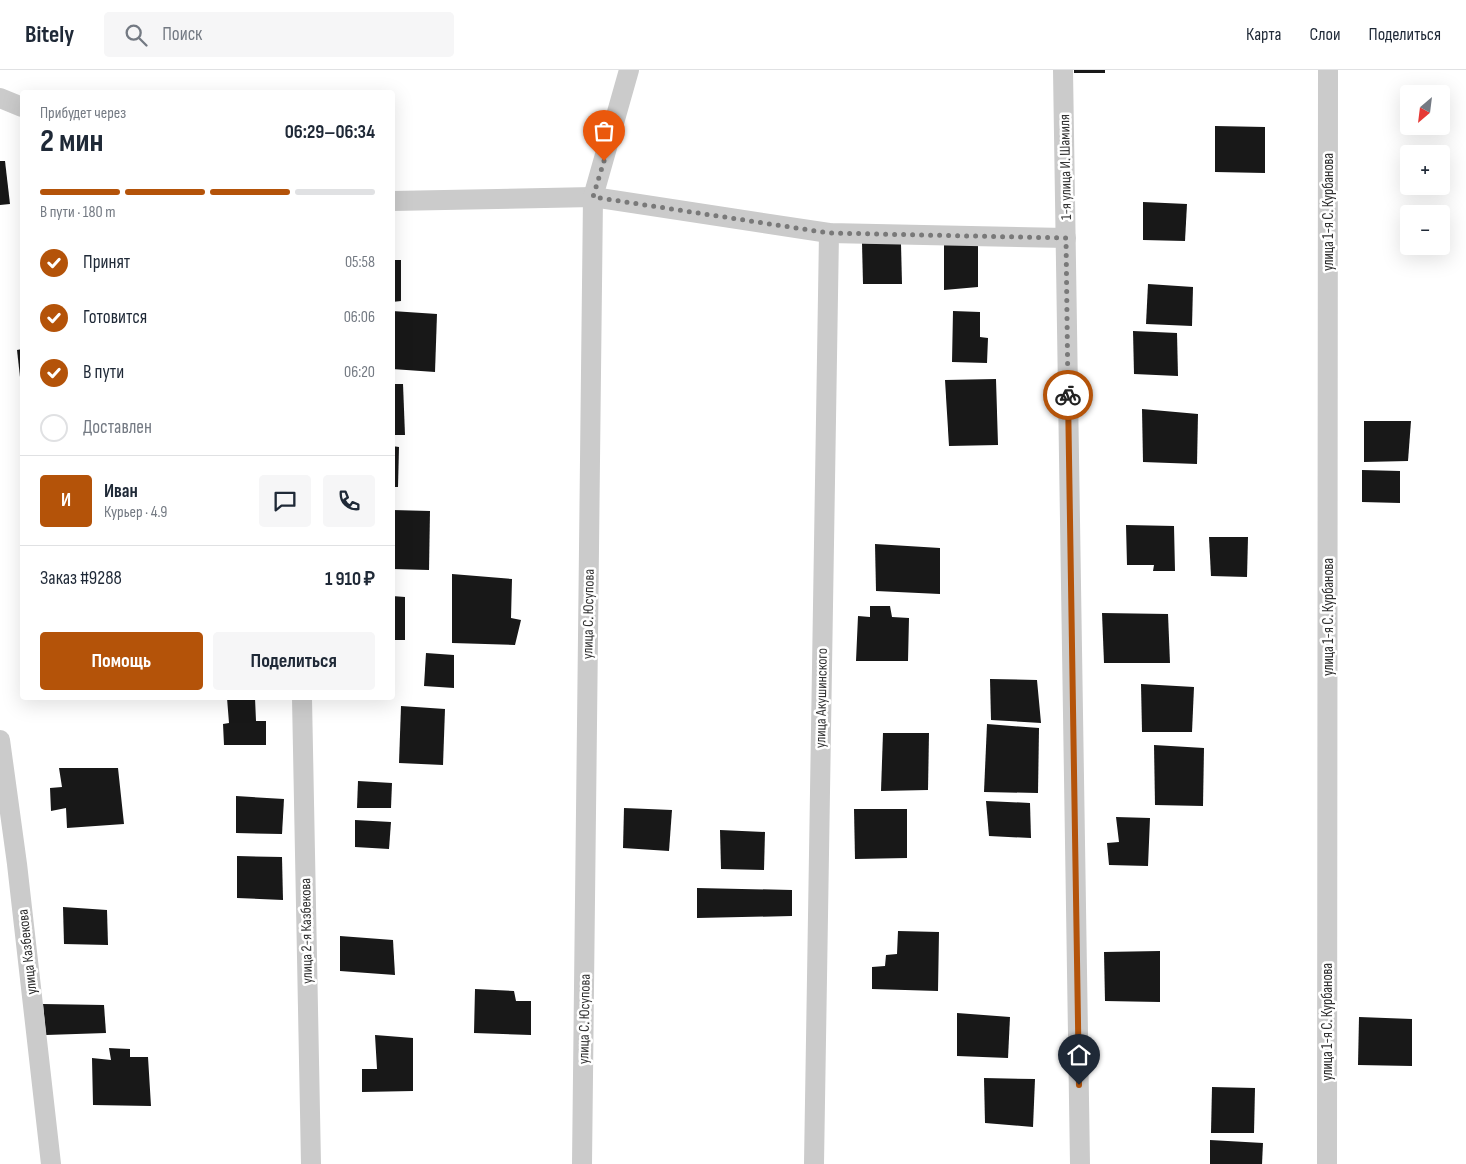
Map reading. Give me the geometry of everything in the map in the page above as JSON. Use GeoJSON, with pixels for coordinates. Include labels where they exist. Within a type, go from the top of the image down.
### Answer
{"type":"FeatureCollection","features":[{"type":"Feature","properties":{"kind":"street","name":"улица С. Юсупова"},"geometry":{"type":"LineString","coordinates":[[582,1164],[593,197],[629,70]]}},
{"type":"Feature","properties":{"kind":"street","name":"1-я улица И. Шамиля"},"geometry":{"type":"LineString","coordinates":[[1063,70],[1080,1164]]}},
{"type":"Feature","properties":{"kind":"street","name":"улица 1-я С. Курбанова"},"geometry":{"type":"LineString","coordinates":[[1327,1164],[1328,70]]}},
{"type":"Feature","properties":{"kind":"street"},"geometry":{"type":"LineString","coordinates":[[0,98],[20,106]]}},
{"type":"Feature","properties":{"kind":"street"},"geometry":{"type":"LineString","coordinates":[[395,201],[593,197],[829,233],[1066,238]]}},
{"type":"Feature","properties":{"kind":"street","name":"улица Акушинского"},"geometry":{"type":"LineString","coordinates":[[814,1164],[829,233]]}},
{"type":"Feature","properties":{"kind":"street","name":"улица 2-я Казбекова"},"geometry":{"type":"LineString","coordinates":[[302,700],[311,1164]]}},
{"type":"Feature","properties":{"kind":"street","name":"улица Казбекова"},"geometry":{"type":"LineString","coordinates":[[0,740],[8,864],[51,1164]]}},
{"type":"Feature","properties":{"kind":"building"},"geometry":{"type":"Polygon","coordinates":[[[1074,70],[1105,70],[1105,73],[1074,73],[1074,70]]]}},
{"type":"Feature","properties":{"kind":"building"},"geometry":{"type":"Polygon","coordinates":[[[1215,126],[1265,127],[1265,173],[1215,172],[1215,126]]]}},
{"type":"Feature","properties":{"kind":"building"},"geometry":{"type":"Polygon","coordinates":[[[0,161],[5,161],[10,204],[0,205],[0,161]]]}},
{"type":"Feature","properties":{"kind":"building"},"geometry":{"type":"Polygon","coordinates":[[[1143,202],[1187,204],[1185,241],[1143,240],[1143,202]]]}},
{"type":"Feature","properties":{"kind":"building"},"geometry":{"type":"Polygon","coordinates":[[[862,243],[901,244],[902,284],[863,284],[862,243]]]}},
{"type":"Feature","properties":{"kind":"building"},"geometry":{"type":"Polygon","coordinates":[[[944,243],[978,245],[978,287],[944,290],[944,243]]]}},
{"type":"Feature","properties":{"kind":"building"},"geometry":{"type":"Polygon","coordinates":[[[395,260],[401,260],[401,301],[395,302],[395,260]]]}},
{"type":"Feature","properties":{"kind":"building"},"geometry":{"type":"Polygon","coordinates":[[[1148,284],[1193,287],[1192,326],[1146,324],[1148,284]]]}},
{"type":"Feature","properties":{"kind":"building"},"geometry":{"type":"Polygon","coordinates":[[[395,311],[437,314],[435,372],[395,369],[395,311]]]}},
{"type":"Feature","properties":{"kind":"building"},"geometry":{"type":"Polygon","coordinates":[[[953,311],[980,312],[980,337],[988,338],[987,363],[952,362],[953,311]]]}},
{"type":"Feature","properties":{"kind":"building"},"geometry":{"type":"Polygon","coordinates":[[[1133,331],[1177,333],[1178,376],[1134,374],[1133,331]]]}},
{"type":"Feature","properties":{"kind":"building"},"geometry":{"type":"Polygon","coordinates":[[[20,349],[20,377],[17,350],[20,349]]]}},
{"type":"Feature","properties":{"kind":"building"},"geometry":{"type":"Polygon","coordinates":[[[996,379],[998,445],[949,446],[945,380],[996,379]]]}},
{"type":"Feature","properties":{"kind":"building"},"geometry":{"type":"Polygon","coordinates":[[[395,384],[403,384],[405,435],[395,435],[395,384]]]}},
{"type":"Feature","properties":{"kind":"building"},"geometry":{"type":"Polygon","coordinates":[[[1142,409],[1198,414],[1197,464],[1143,462],[1142,409]]]}},
{"type":"Feature","properties":{"kind":"building"},"geometry":{"type":"Polygon","coordinates":[[[1364,421],[1411,421],[1408,461],[1364,462],[1364,421]]]}},
{"type":"Feature","properties":{"kind":"building"},"geometry":{"type":"Polygon","coordinates":[[[395,446],[399,447],[398,487],[395,487],[395,446]]]}},
{"type":"Feature","properties":{"kind":"building"},"geometry":{"type":"Polygon","coordinates":[[[1362,470],[1400,471],[1400,503],[1362,502],[1362,470]]]}},
{"type":"Feature","properties":{"kind":"building"},"geometry":{"type":"Polygon","coordinates":[[[395,510],[430,511],[429,570],[395,569],[395,510]]]}},
{"type":"Feature","properties":{"kind":"building"},"geometry":{"type":"Polygon","coordinates":[[[1126,525],[1174,526],[1175,571],[1153,571],[1154,565],[1127,565],[1126,525]]]}},
{"type":"Feature","properties":{"kind":"building"},"geometry":{"type":"Polygon","coordinates":[[[1209,537],[1248,537],[1247,577],[1211,576],[1209,537]]]}},
{"type":"Feature","properties":{"kind":"building"},"geometry":{"type":"Polygon","coordinates":[[[875,544],[940,548],[940,594],[876,591],[875,544]]]}},
{"type":"Feature","properties":{"kind":"building"},"geometry":{"type":"Polygon","coordinates":[[[452,574],[512,579],[511,618],[521,620],[515,645],[452,643],[452,574]]]}},
{"type":"Feature","properties":{"kind":"building"},"geometry":{"type":"Polygon","coordinates":[[[395,596],[405,597],[405,640],[395,640],[395,596]]]}},
{"type":"Feature","properties":{"kind":"building"},"geometry":{"type":"Polygon","coordinates":[[[870,606],[890,606],[892,617],[909,618],[908,661],[856,661],[858,616],[870,617],[870,606]]]}},
{"type":"Feature","properties":{"kind":"building"},"geometry":{"type":"Polygon","coordinates":[[[1102,613],[1168,614],[1170,663],[1104,663],[1102,613]]]}},
{"type":"Feature","properties":{"kind":"building"},"geometry":{"type":"Polygon","coordinates":[[[426,653],[454,655],[454,688],[424,686],[426,653]]]}},
{"type":"Feature","properties":{"kind":"building"},"geometry":{"type":"Polygon","coordinates":[[[990,679],[1037,680],[1041,723],[991,720],[990,679]]]}},
{"type":"Feature","properties":{"kind":"building"},"geometry":{"type":"Polygon","coordinates":[[[1141,684],[1194,687],[1192,732],[1142,732],[1141,684]]]}},
{"type":"Feature","properties":{"kind":"building"},"geometry":{"type":"Polygon","coordinates":[[[227,700],[255,700],[256,721],[266,721],[266,745],[224,745],[223,724],[229,723],[227,700]]]}},
{"type":"Feature","properties":{"kind":"building"},"geometry":{"type":"Polygon","coordinates":[[[401,706],[445,709],[443,765],[399,763],[401,706]]]}},
{"type":"Feature","properties":{"kind":"building"},"geometry":{"type":"Polygon","coordinates":[[[987,724],[1039,728],[1038,793],[984,792],[987,724]]]}},
{"type":"Feature","properties":{"kind":"building"},"geometry":{"type":"Polygon","coordinates":[[[883,733],[929,733],[928,790],[881,791],[883,733]]]}},
{"type":"Feature","properties":{"kind":"building"},"geometry":{"type":"Polygon","coordinates":[[[1154,745],[1204,748],[1203,806],[1155,805],[1154,745]]]}},
{"type":"Feature","properties":{"kind":"building"},"geometry":{"type":"Polygon","coordinates":[[[59,768],[118,768],[124,824],[67,828],[66,808],[51,811],[50,788],[62,787],[59,768]]]}},
{"type":"Feature","properties":{"kind":"building"},"geometry":{"type":"Polygon","coordinates":[[[358,781],[392,783],[391,808],[357,808],[358,781]]]}},
{"type":"Feature","properties":{"kind":"building"},"geometry":{"type":"Polygon","coordinates":[[[236,796],[284,799],[282,834],[236,833],[236,796]]]}},
{"type":"Feature","properties":{"kind":"building"},"geometry":{"type":"Polygon","coordinates":[[[986,801],[1030,803],[1031,838],[989,836],[986,801]]]}},
{"type":"Feature","properties":{"kind":"building"},"geometry":{"type":"Polygon","coordinates":[[[624,808],[672,810],[669,851],[623,848],[624,808]]]}},
{"type":"Feature","properties":{"kind":"building"},"geometry":{"type":"Polygon","coordinates":[[[854,809],[907,809],[907,858],[855,859],[854,809]]]}},
{"type":"Feature","properties":{"kind":"building"},"geometry":{"type":"Polygon","coordinates":[[[1116,817],[1150,818],[1148,866],[1109,865],[1107,843],[1119,842],[1116,817]]]}},
{"type":"Feature","properties":{"kind":"building"},"geometry":{"type":"Polygon","coordinates":[[[355,820],[391,822],[389,849],[355,847],[355,820]]]}},
{"type":"Feature","properties":{"kind":"building"},"geometry":{"type":"Polygon","coordinates":[[[720,830],[765,832],[764,870],[721,869],[720,830]]]}},
{"type":"Feature","properties":{"kind":"building"},"geometry":{"type":"Polygon","coordinates":[[[237,856],[282,857],[283,900],[237,898],[237,856]]]}},
{"type":"Feature","properties":{"kind":"building"},"geometry":{"type":"Polygon","coordinates":[[[697,888],[792,890],[792,916],[697,918],[697,888]]]}},
{"type":"Feature","properties":{"kind":"building"},"geometry":{"type":"Polygon","coordinates":[[[63,907],[107,910],[108,945],[64,944],[63,907]]]}},
{"type":"Feature","properties":{"kind":"building"},"geometry":{"type":"Polygon","coordinates":[[[898,931],[939,932],[938,991],[872,989],[872,967],[885,966],[886,955],[897,954],[898,931]]]}},
{"type":"Feature","properties":{"kind":"building"},"geometry":{"type":"Polygon","coordinates":[[[340,936],[393,940],[395,975],[340,971],[340,936]]]}},
{"type":"Feature","properties":{"kind":"building"},"geometry":{"type":"Polygon","coordinates":[[[1160,951],[1160,1002],[1105,1001],[1104,952],[1160,951]]]}},
{"type":"Feature","properties":{"kind":"building"},"geometry":{"type":"Polygon","coordinates":[[[475,989],[514,991],[516,1001],[531,1001],[531,1035],[474,1033],[475,989]]]}},
{"type":"Feature","properties":{"kind":"building"},"geometry":{"type":"Polygon","coordinates":[[[43,1004],[104,1005],[106,1033],[46,1035],[43,1004]]]}},
{"type":"Feature","properties":{"kind":"building"},"geometry":{"type":"Polygon","coordinates":[[[957,1013],[1010,1017],[1008,1058],[957,1056],[957,1013]]]}},
{"type":"Feature","properties":{"kind":"building"},"geometry":{"type":"Polygon","coordinates":[[[1359,1017],[1412,1019],[1412,1066],[1358,1065],[1359,1017]]]}},
{"type":"Feature","properties":{"kind":"building"},"geometry":{"type":"Polygon","coordinates":[[[375,1035],[413,1038],[413,1091],[362,1092],[362,1069],[377,1069],[375,1035]]]}},
{"type":"Feature","properties":{"kind":"building"},"geometry":{"type":"Polygon","coordinates":[[[109,1048],[130,1049],[130,1057],[148,1057],[151,1106],[93,1105],[92,1058],[111,1060],[109,1048]]]}},
{"type":"Feature","properties":{"kind":"building"},"geometry":{"type":"Polygon","coordinates":[[[984,1078],[1035,1079],[1033,1127],[985,1123],[984,1078]]]}},
{"type":"Feature","properties":{"kind":"building"},"geometry":{"type":"Polygon","coordinates":[[[1212,1087],[1255,1088],[1254,1133],[1211,1133],[1212,1087]]]}},
{"type":"Feature","properties":{"kind":"building"},"geometry":{"type":"Polygon","coordinates":[[[1210,1140],[1263,1143],[1262,1164],[1210,1164],[1210,1140]]]}},
{"type":"Feature","properties":{"kind":"way so far"},"geometry":{"type":"LineString","coordinates":[[604,161],[593,197],[829,233],[1066,238],[1068,395]]}},
{"type":"Feature","properties":{"kind":"route"},"geometry":{"type":"LineString","coordinates":[[1068,395],[1079,1085]]}}]}
